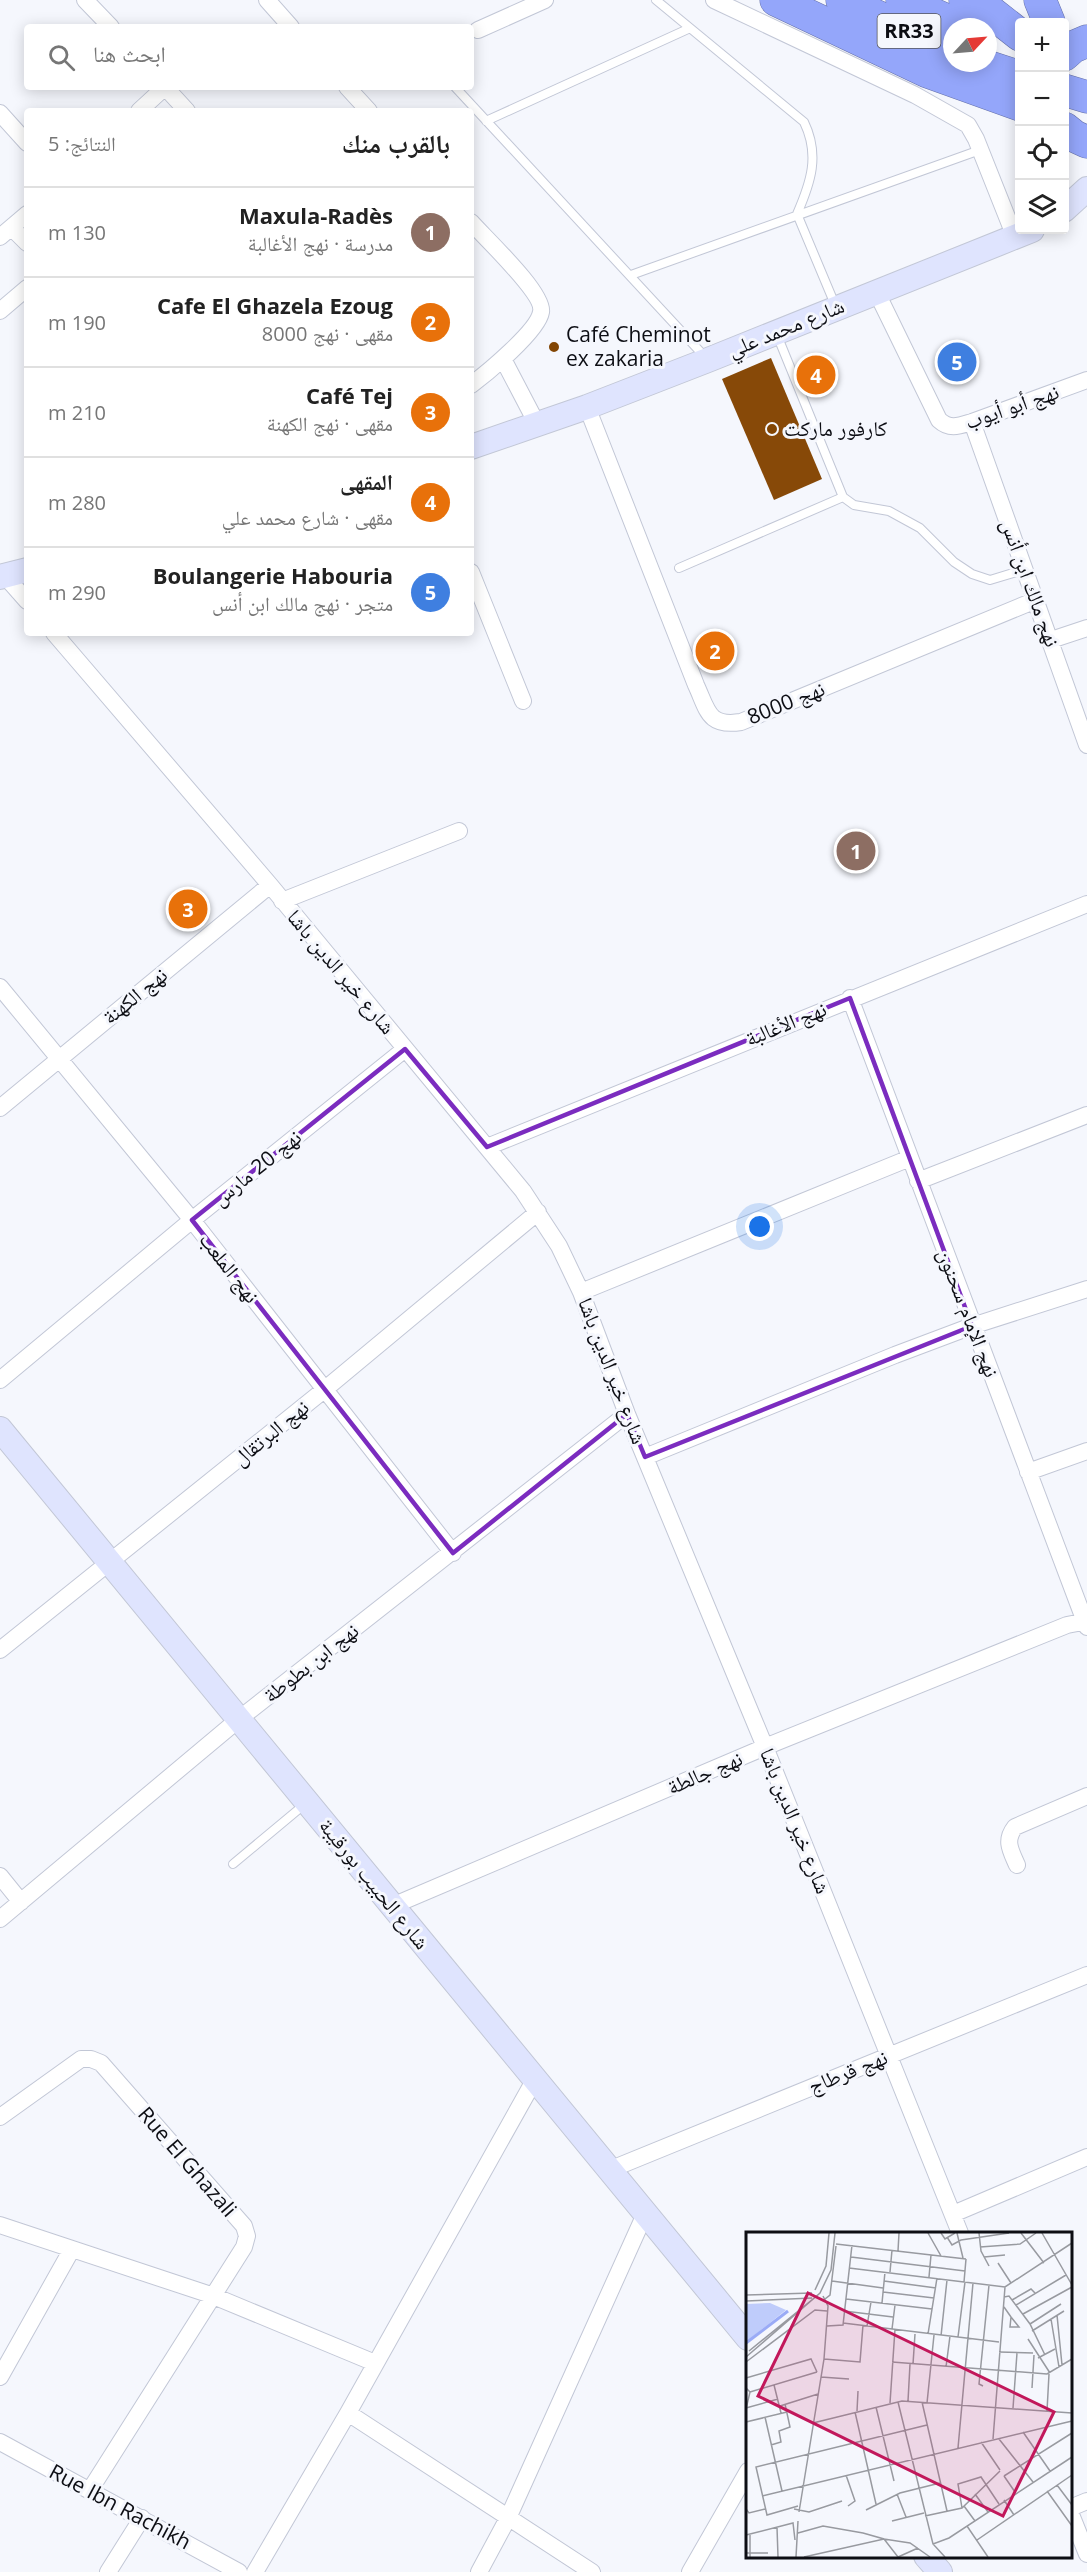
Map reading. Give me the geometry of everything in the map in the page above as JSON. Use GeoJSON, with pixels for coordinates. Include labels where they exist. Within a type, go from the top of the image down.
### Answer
{"type":"FeatureCollection","features":[{"type":"Feature","properties":{"kind":"highway"},"geometry":{"type":"LineString","coordinates":[[776,0],[928,72],[1015,103]]}},
{"type":"Feature","properties":{"kind":"highway","name":"RR33"},"geometry":{"type":"LineString","coordinates":[[842,0],[943,47]]}},
{"type":"Feature","properties":{"kind":"highway","name":"RR33"},"geometry":{"type":"LineString","coordinates":[[902,0],[943,18]]}},
{"type":"Feature","properties":{"kind":"highway"},"geometry":{"type":"LineString","coordinates":[[965,0],[992,13],[1015,31]]}},
{"type":"Feature","properties":{"kind":"highway"},"geometry":{"type":"LineString","coordinates":[[1040,0],[1047,18]]}},
{"type":"Feature","properties":{"kind":"highway"},"geometry":{"type":"LineString","coordinates":[[997,41],[1015,46]]}},
{"type":"Feature","properties":{"kind":"highway"},"geometry":{"type":"LineString","coordinates":[[1069,51],[1087,41]]}},
{"type":"Feature","properties":{"kind":"highway"},"geometry":{"type":"LineString","coordinates":[[1069,62],[1087,68]]}},
{"type":"Feature","properties":{"kind":"highway"},"geometry":{"type":"LineString","coordinates":[[997,70],[1015,75]]}},
{"type":"Feature","properties":{"kind":"highway"},"geometry":{"type":"LineString","coordinates":[[1069,91],[1087,97]]}},
{"type":"Feature","properties":{"kind":"highway"},"geometry":{"type":"LineString","coordinates":[[1069,132],[1087,142]]}},
{"type":"Feature","properties":{"kind":"street"},"geometry":{"type":"LineString","coordinates":[[85,0],[108,24]]}},
{"type":"Feature","properties":{"kind":"street"},"geometry":{"type":"LineString","coordinates":[[267,0],[288,24]]}},
{"type":"Feature","properties":{"kind":"street"},"geometry":{"type":"LineString","coordinates":[[478,30],[545,0]]}},
{"type":"Feature","properties":{"kind":"street"},"geometry":{"type":"LineString","coordinates":[[714,0],[968,125],[1015,218]]}},
{"type":"Feature","properties":{"kind":"street"},"geometry":{"type":"LineString","coordinates":[[142,108],[162,90]]}},
{"type":"Feature","properties":{"kind":"street"},"geometry":{"type":"LineString","coordinates":[[168,90],[184,108]]}},
{"type":"Feature","properties":{"kind":"street"},"geometry":{"type":"LineString","coordinates":[[350,90],[366,108]]}},
{"type":"Feature","properties":{"kind":"street"},"geometry":{"type":"LineString","coordinates":[[0,113],[24,140]]}},
{"type":"Feature","properties":{"kind":"street"},"geometry":{"type":"LineString","coordinates":[[1069,206],[1087,189]]}},
{"type":"Feature","properties":{"kind":"street"},"geometry":{"type":"LineString","coordinates":[[24,217],[6,233],[24,242]]}},
{"type":"Feature","properties":{"kind":"street"},"geometry":{"type":"LineString","coordinates":[[474,225],[531,287],[540,302],[542,311],[539,320],[503,359],[474,383]]}},
{"type":"Feature","properties":{"kind":"street","name":"شارع محمد علي"},"geometry":{"type":"LineString","coordinates":[[474,445],[586,407],[708,360],[1020,234]]}},
{"type":"Feature","properties":{"kind":"street"},"geometry":{"type":"LineString","coordinates":[[0,311],[24,291]]}},
{"type":"Feature","properties":{"kind":"street","name":"نهج أبو أيوب"},"geometry":{"type":"LineString","coordinates":[[876,291],[939,420],[949,427],[972,422],[1087,382]]}},
{"type":"Feature","properties":{"kind":"street"},"geometry":{"type":"LineString","coordinates":[[503,359],[537,424]]}},
{"type":"Feature","properties":{"kind":"street","name":"نهج 8000"},"geometry":{"type":"LineString","coordinates":[[586,407],[696,685],[707,710],[716,721],[724,724],[741,722],[1036,600]]}},
{"type":"Feature","properties":{"kind":"street","name":"نهج مالك ابن أنس"},"geometry":{"type":"LineString","coordinates":[[972,422],[1087,745]]}},
{"type":"Feature","properties":{"kind":"street"},"geometry":{"type":"LineString","coordinates":[[11,574],[24,596]]}},
{"type":"Feature","properties":{"kind":"street"},"geometry":{"type":"LineString","coordinates":[[474,579],[523,701]]}},
{"type":"Feature","properties":{"kind":"street"},"geometry":{"type":"LineString","coordinates":[[1051,640],[1087,628]]}},
{"type":"Feature","properties":{"kind":"street","name":"شارع خير الدين باشا"},"geometry":{"type":"LineString","coordinates":[[57,636],[270,885],[487,1147],[538,1212],[559,1246],[581,1292],[627,1414],[765,1747],[960,2232]]}},
{"type":"Feature","properties":{"kind":"street"},"geometry":{"type":"LineString","coordinates":[[282,901],[459,831]]}},
{"type":"Feature","properties":{"kind":"street","name":"نهج الكهنة"},"geometry":{"type":"LineString","coordinates":[[0,1108],[270,885]]}},
{"type":"Feature","properties":{"kind":"street","name":"نهج الأغالبة"},"geometry":{"type":"LineString","coordinates":[[487,1147],[850,998],[1087,904]]}},
{"type":"Feature","properties":{"kind":"street","name":"نهج الملعب"},"geometry":{"type":"LineString","coordinates":[[0,987],[192,1220],[453,1553]]}},
{"type":"Feature","properties":{"kind":"street","name":"نهج الإمام سحنون"},"geometry":{"type":"LineString","coordinates":[[850,998],[1086,1623]]}},
{"type":"Feature","properties":{"kind":"street","name":"نهج 20 مارس"},"geometry":{"type":"LineString","coordinates":[[0,1380],[192,1220],[405,1049]]}},
{"type":"Feature","properties":{"kind":"street"},"geometry":{"type":"LineString","coordinates":[[918,1181],[1087,1115]]}},
{"type":"Feature","properties":{"kind":"street"},"geometry":{"type":"LineString","coordinates":[[581,1292],[910,1158]]}},
{"type":"Feature","properties":{"kind":"street","name":"نهج البرتقال"},"geometry":{"type":"LineString","coordinates":[[0,1650],[324,1390],[538,1212]]}},
{"type":"Feature","properties":{"kind":"street"},"geometry":{"type":"LineString","coordinates":[[645,1457],[884,1359],[972,1326],[1087,1288]]}},
{"type":"Feature","properties":{"kind":"street","name":"نهج ابن بطوطة"},"geometry":{"type":"LineString","coordinates":[[0,1918],[239,1719],[627,1414]]}},
{"type":"Feature","properties":{"kind":"street","name":"شارع الحبيب بورقيبة"},"geometry":{"type":"LineString","coordinates":[[0,1429],[746,2336]]}},
{"type":"Feature","properties":{"kind":"street"},"geometry":{"type":"LineString","coordinates":[[1028,1472],[1087,1451]]}},
{"type":"Feature","properties":{"kind":"street","name":"نهج جالطة"},"geometry":{"type":"LineString","coordinates":[[392,1906],[765,1747],[1067,1625],[1086,1623]]}},
{"type":"Feature","properties":{"kind":"street"},"geometry":{"type":"LineString","coordinates":[[1017,1865],[1008,1842],[1015,1827],[1087,1796]]}},
{"type":"Feature","properties":{"kind":"street"},"geometry":{"type":"LineString","coordinates":[[0,1876],[21,1902]]}},
{"type":"Feature","properties":{"kind":"street","name":"نهج قرطاج"},"geometry":{"type":"LineString","coordinates":[[609,2170],[1087,1976]]}},
{"type":"Feature","properties":{"kind":"street","name":"Rue El Ghazali"},"geometry":{"type":"LineString","coordinates":[[0,2117],[81,2059],[91,2059],[101,2063],[244,2226],[247,2236],[244,2247],[211,2295],[90,2490]]}},
{"type":"Feature","properties":{"kind":"street"},"geometry":{"type":"LineString","coordinates":[[255,2572],[348,2413],[535,2079]]}},
{"type":"Feature","properties":{"kind":"street"},"geometry":{"type":"LineString","coordinates":[[953,2214],[1087,2157]]}},
{"type":"Feature","properties":{"kind":"street"},"geometry":{"type":"LineString","coordinates":[[479,2572],[508,2518],[645,2214]]}},
{"type":"Feature","properties":{"kind":"street"},"geometry":{"type":"LineString","coordinates":[[0,2225],[211,2295],[375,2363]]}},
{"type":"Feature","properties":{"kind":"street"},"geometry":{"type":"LineString","coordinates":[[0,2377],[72,2249]]}},
{"type":"Feature","properties":{"kind":"street"},"geometry":{"type":"LineString","coordinates":[[348,2413],[592,2572]]}},
{"type":"Feature","properties":{"kind":"street","name":"Rue Ibn Rachikh"},"geometry":{"type":"LineString","coordinates":[[0,2442],[237,2571]]}},
{"type":"Feature","properties":{"kind":"street"},"geometry":{"type":"LineString","coordinates":[[690,2572],[746,2474]]}},
{"type":"Feature","properties":{"kind":"street"},"geometry":{"type":"LineString","coordinates":[[1072,2509],[1087,2501]]}},
{"type":"Feature","properties":{"kind":"street"},"geometry":{"type":"LineString","coordinates":[[1072,2513],[1087,2553]]}},
{"type":"Feature","properties":{"kind":"street"},"geometry":{"type":"LineString","coordinates":[[108,2572],[142,2518]]}},
{"type":"Feature","properties":{"kind":"street"},"geometry":{"type":"LineString","coordinates":[[927,2557],[940,2572]]}},
{"type":"Feature","properties":{"kind":"lane"},"geometry":{"type":"LineString","coordinates":[[656,0],[688,29],[804,122],[811,137],[814,163],[810,186],[797,214],[836,307]]}},
{"type":"Feature","properties":{"kind":"lane"},"geometry":{"type":"LineString","coordinates":[[486,121],[688,29]]}},
{"type":"Feature","properties":{"kind":"lane"},"geometry":{"type":"LineString","coordinates":[[458,90],[708,360]]}},
{"type":"Feature","properties":{"kind":"lane"},"geometry":{"type":"LineString","coordinates":[[631,275],[980,150]]}},
{"type":"Feature","properties":{"kind":"lane"},"geometry":{"type":"LineString","coordinates":[[776,332],[843,497],[854,505],[889,511],[920,528],[954,562],[972,574],[990,580],[1023,570]]}},
{"type":"Feature","properties":{"kind":"lane"},"geometry":{"type":"LineString","coordinates":[[679,568],[843,497]]}},
{"type":"Feature","properties":{"kind":"lane"},"geometry":{"type":"LineString","coordinates":[[233,1864],[308,1802]]}},
{"type":"Feature","properties":{"kind":"highlighted area"},"geometry":{"type":"Polygon","coordinates":[[[850,998],[972,1326],[645,1457],[627,1414],[453,1553],[192,1220],[405,1049],[487,1147],[850,998]]]}},
{"type":"Feature","properties":{"kind":"building","name":"كارفور ماركت"},"geometry":{"type":"Polygon","coordinates":[[[771,358],[822,479],[774,500],[722,379],[771,358]]]}},
{"type":"Feature","properties":{"kind":"place","name":"Café Cheminot ex zakaria"},"geometry":{"type":"Point","coordinates":[554,347]}},
{"type":"Feature","properties":{"kind":"place","name":"Boulangerie Habouria"},"geometry":{"type":"Point","coordinates":[957,362]}},
{"type":"Feature","properties":{"kind":"place","name":"المقهى"},"geometry":{"type":"Point","coordinates":[816,375]}},
{"type":"Feature","properties":{"kind":"place","name":"كارفور ماركت"},"geometry":{"type":"Point","coordinates":[772,429]}},
{"type":"Feature","properties":{"kind":"place","name":"Cafe El Ghazela Ezoug"},"geometry":{"type":"Point","coordinates":[715,651]}},
{"type":"Feature","properties":{"kind":"place","name":"Maxula-Radès"},"geometry":{"type":"Point","coordinates":[856,851]}},
{"type":"Feature","properties":{"kind":"place","name":"Café Tej"},"geometry":{"type":"Point","coordinates":[188,909]}}]}
